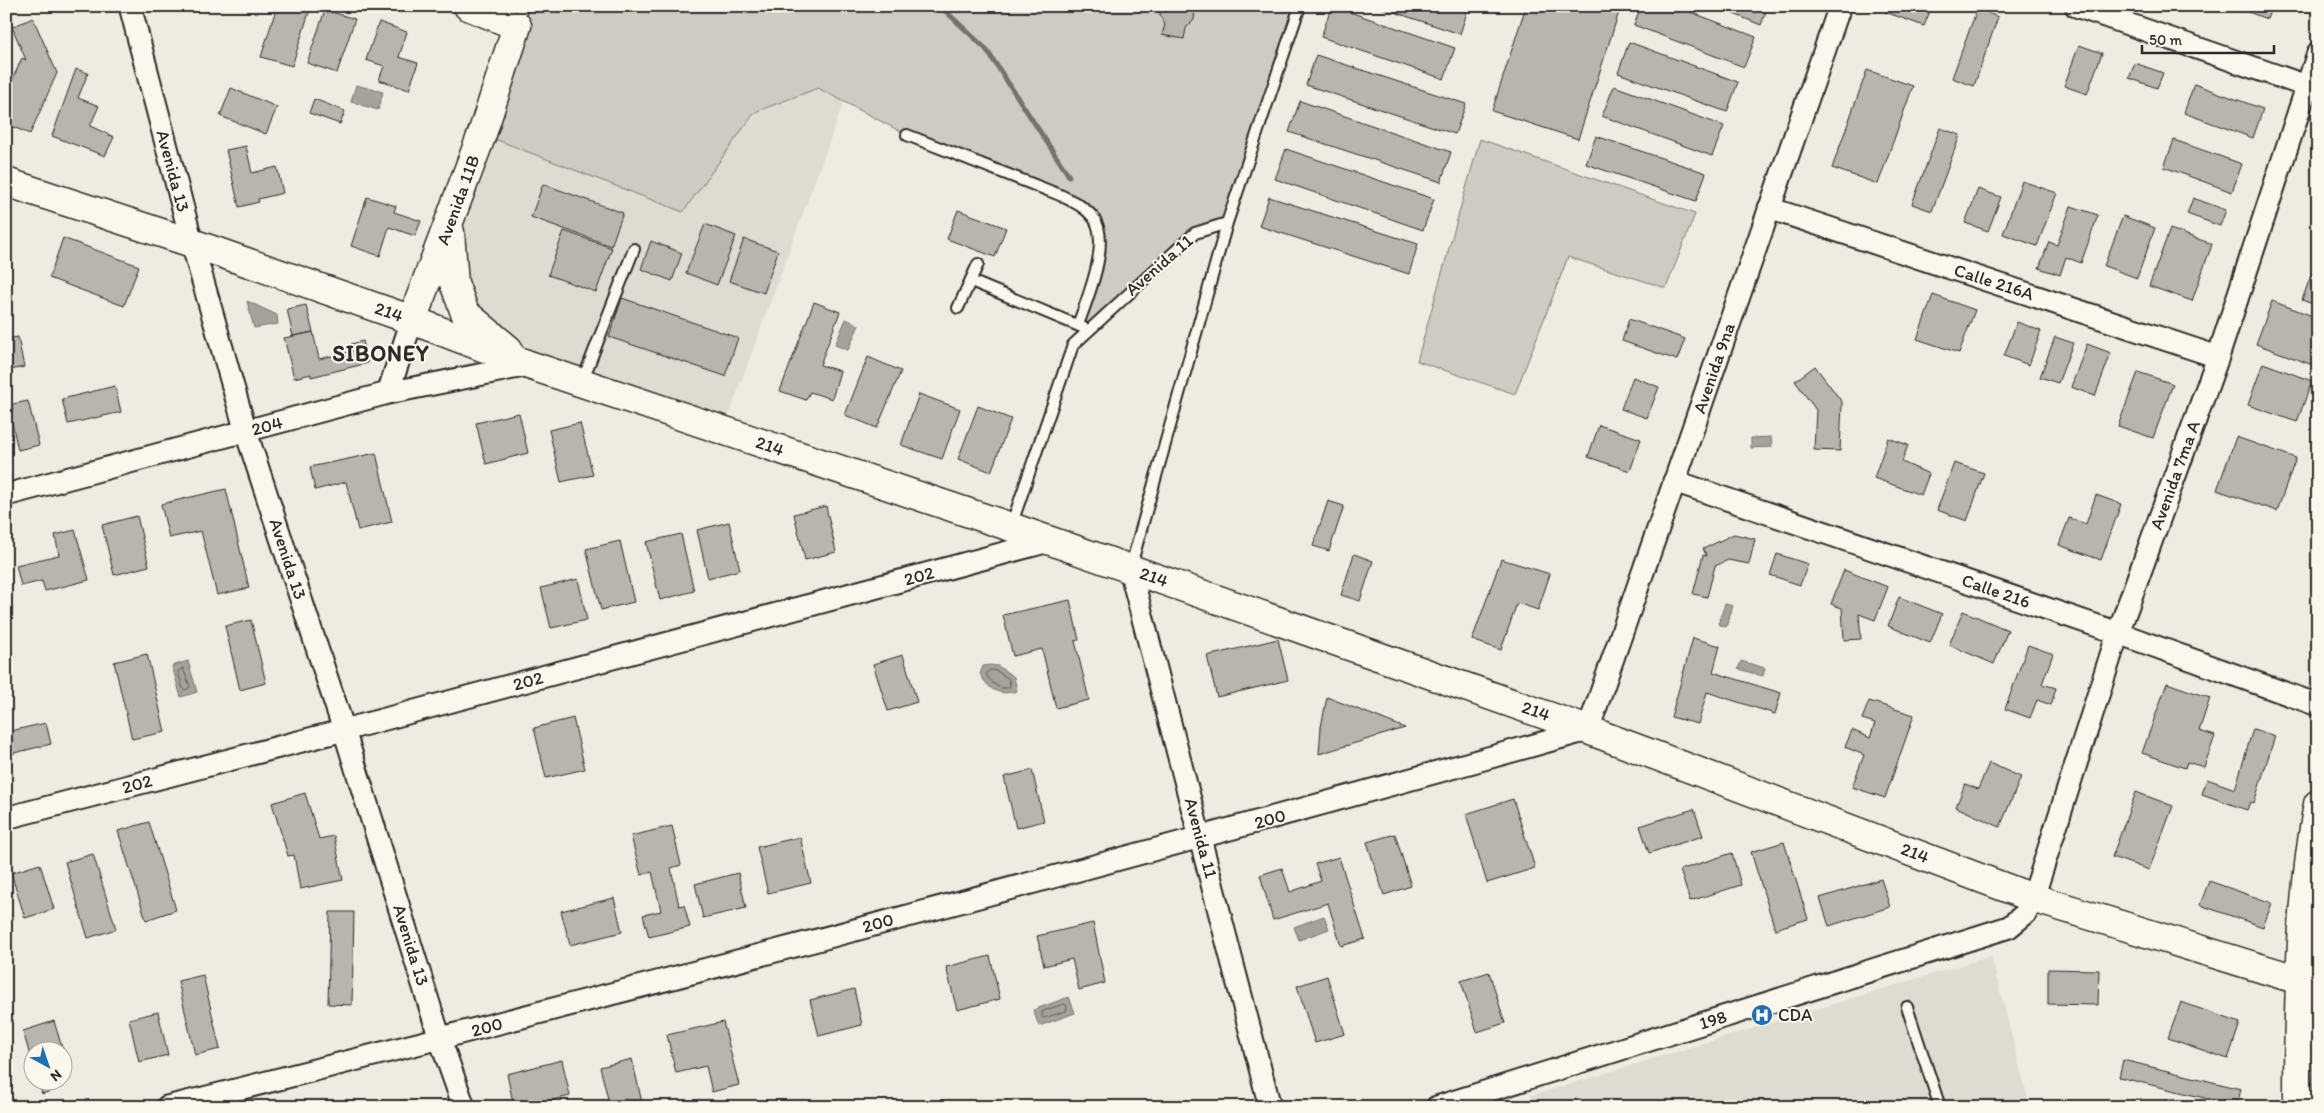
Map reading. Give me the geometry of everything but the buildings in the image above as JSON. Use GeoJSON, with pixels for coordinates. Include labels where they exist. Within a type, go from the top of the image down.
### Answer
{"type":"FeatureCollection","features":[{"type":"Feature","properties":{"kind":"street","name":"Avenida 13"},"geometry":{"type":"LineString","coordinates":[[130,6],[192,244],[246,432],[344,730],[440,1039],[464,1107]]}},
{"type":"Feature","properties":{"kind":"street"},"geometry":{"type":"LineString","coordinates":[[468,6],[520,16]]}},
{"type":"Feature","properties":{"kind":"street","name":"Avenida 9na"},"geometry":{"type":"LineString","coordinates":[[1588,730],[1840,6]]}},
{"type":"Feature","properties":{"kind":"street"},"geometry":{"type":"LineString","coordinates":[[2076,6],[2313,89]]}},
{"type":"Feature","properties":{"kind":"street","name":"Avenida 11B"},"geometry":{"type":"LineString","coordinates":[[388,393],[412,320],[449,226],[482,134],[520,16]]}},
{"type":"Feature","properties":{"kind":"street","name":"Avenida 7ma A"},"geometry":{"type":"LineString","coordinates":[[2033,898],[2118,633],[2313,89],[2318,53]]}},
{"type":"Feature","properties":{"kind":"street","name":"214"},"geometry":{"type":"LineString","coordinates":[[6,182],[412,320],[529,365],[1011,527],[1588,730],[2033,898],[2299,980]]}},
{"type":"Feature","properties":{"kind":"street","name":"Calle 216A"},"geometry":{"type":"LineString","coordinates":[[1770,208],[2218,357]]}},
{"type":"Feature","properties":{"kind":"street"},"geometry":{"type":"LineString","coordinates":[[449,226],[454,283],[466,313],[488,334],[529,365]]}},
{"type":"Feature","properties":{"kind":"street","name":"204"},"geometry":{"type":"LineString","coordinates":[[6,495],[388,393],[529,365]]}},
{"type":"Feature","properties":{"kind":"street","name":"Calle 216"},"geometry":{"type":"LineString","coordinates":[[1674,481],[2118,633],[2318,705]]}},
{"type":"Feature","properties":{"kind":"street","name":"202"},"geometry":{"type":"LineString","coordinates":[[6,818],[344,730],[1050,541]]}},
{"type":"Feature","properties":{"kind":"street","name":"Avenida 11"},"geometry":{"type":"LineString","coordinates":[[1130,569],[1270,1107]]}},
{"type":"Feature","properties":{"kind":"street","name":"200"},"geometry":{"type":"LineString","coordinates":[[167,1107],[440,1039],[1201,838],[1588,730]]}},
{"type":"Feature","properties":{"kind":"street"},"geometry":{"type":"LineString","coordinates":[[2298,1107],[2299,980],[2311,843],[2318,804]]}},
{"type":"Feature","properties":{"kind":"street","name":"198"},"geometry":{"type":"LineString","coordinates":[[1437,1107],[2009,927],[2026,913],[2033,898]]}},
{"type":"Feature","properties":{"kind":"street"},"geometry":{"type":"LineString","coordinates":[[2299,980],[2312,927],[2318,916]]}},
{"type":"Feature","properties":{"kind":"lane"},"geometry":{"type":"LineString","coordinates":[[1130,569],[1227,223],[1300,6]]}},
{"type":"Feature","properties":{"kind":"lane"},"geometry":{"type":"LineString","coordinates":[[907,135],[1060,195],[1083,207],[1098,225],[1100,242],[1098,262],[1083,327],[971,281]]}},
{"type":"Feature","properties":{"kind":"lane","name":"Avenida 11"},"geometry":{"type":"LineString","coordinates":[[1011,527],[1073,345],[1083,327],[1195,233],[1227,223]]}},
{"type":"Feature","properties":{"kind":"lane"},"geometry":{"type":"LineString","coordinates":[[582,383],[634,249]]}},
{"type":"Feature","properties":{"kind":"lane"},"geometry":{"type":"LineString","coordinates":[[958,308],[978,264]]}},
{"type":"Feature","properties":{"kind":"lane"},"geometry":{"type":"LineString","coordinates":[[1907,1007],[1940,1107]]}},
{"type":"Feature","properties":{"kind":"shaded area"},"geometry":{"type":"Polygon","coordinates":[[[463,6],[879,6],[723,431],[529,365],[465,313],[449,226],[517,26],[463,6]]]}},
{"type":"Feature","properties":{"kind":"shaded area"},"geometry":{"type":"Polygon","coordinates":[[[525,6],[1294,6],[1227,223],[1195,233],[1087,329],[1078,325],[1100,242],[1083,207],[907,135],[818,88],[755,112],[683,212],[482,134],[525,6]]]}},
{"type":"Feature","properties":{"kind":"shaded area"},"geometry":{"type":"Polygon","coordinates":[[[1480,139],[1695,214],[1666,288],[1568,257],[1515,394],[1417,361],[1480,139]]]}},
{"type":"Feature","properties":{"kind":"shaded area"},"geometry":{"type":"Polygon","coordinates":[[[1991,956],[2030,1107],[1534,1107],[1531,1096],[1991,956]]]}},
{"type":"Feature","properties":{"kind":"water"},"geometry":{"type":"Polygon","coordinates":[[[356,85],[383,92],[378,110],[351,102],[356,85]]]}},
{"type":"Feature","properties":{"kind":"water"},"geometry":{"type":"Polygon","coordinates":[[[247,301],[277,315],[278,324],[254,328],[247,301]]]}},
{"type":"Feature","properties":{"kind":"water"},"geometry":{"type":"Polygon","coordinates":[[[846,319],[859,325],[848,350],[835,345],[846,319]]]}},
{"type":"Feature","properties":{"kind":"water"},"geometry":{"type":"Polygon","coordinates":[[[1771,437],[1772,447],[1751,448],[1751,438],[1771,437]]]}},
{"type":"Feature","properties":{"kind":"water"},"geometry":{"type":"Polygon","coordinates":[[[1725,604],[1733,606],[1726,627],[1718,624],[1725,604]]]}},
{"type":"Feature","properties":{"kind":"water"},"geometry":{"type":"Polygon","coordinates":[[[188,661],[197,692],[181,697],[172,666],[188,661]]]}},
{"type":"Feature","properties":{"kind":"water"},"geometry":{"type":"Polygon","coordinates":[[[1741,661],[1765,668],[1763,676],[1738,669],[1741,661]]]}},
{"type":"Feature","properties":{"kind":"water"},"geometry":{"type":"Polygon","coordinates":[[[983,666],[998,666],[1014,677],[1017,691],[1004,693],[991,688],[980,674],[983,666]]]}},
{"type":"Feature","properties":{"kind":"water"},"geometry":{"type":"Polygon","coordinates":[[[1324,916],[1329,929],[1299,940],[1294,927],[1324,916]]]}},
{"type":"Feature","properties":{"kind":"water"},"geometry":{"type":"Polygon","coordinates":[[[1069,997],[1075,1013],[1039,1026],[1033,1010],[1069,997]]]}},
{"type":"Feature","properties":{"kind":"waterway"},"geometry":{"type":"LineString","coordinates":[[940,6],[986,49],[1069,176]]}},
{"type":"Feature","properties":{"kind":"place","name":"CDA"},"geometry":{"type":"Point","coordinates":[1762,1015]}},
{"type":"Feature","properties":{"kind":"district","name":"SIBONEY"},"geometry":{"type":"Point","coordinates":[381,353]}}]}
